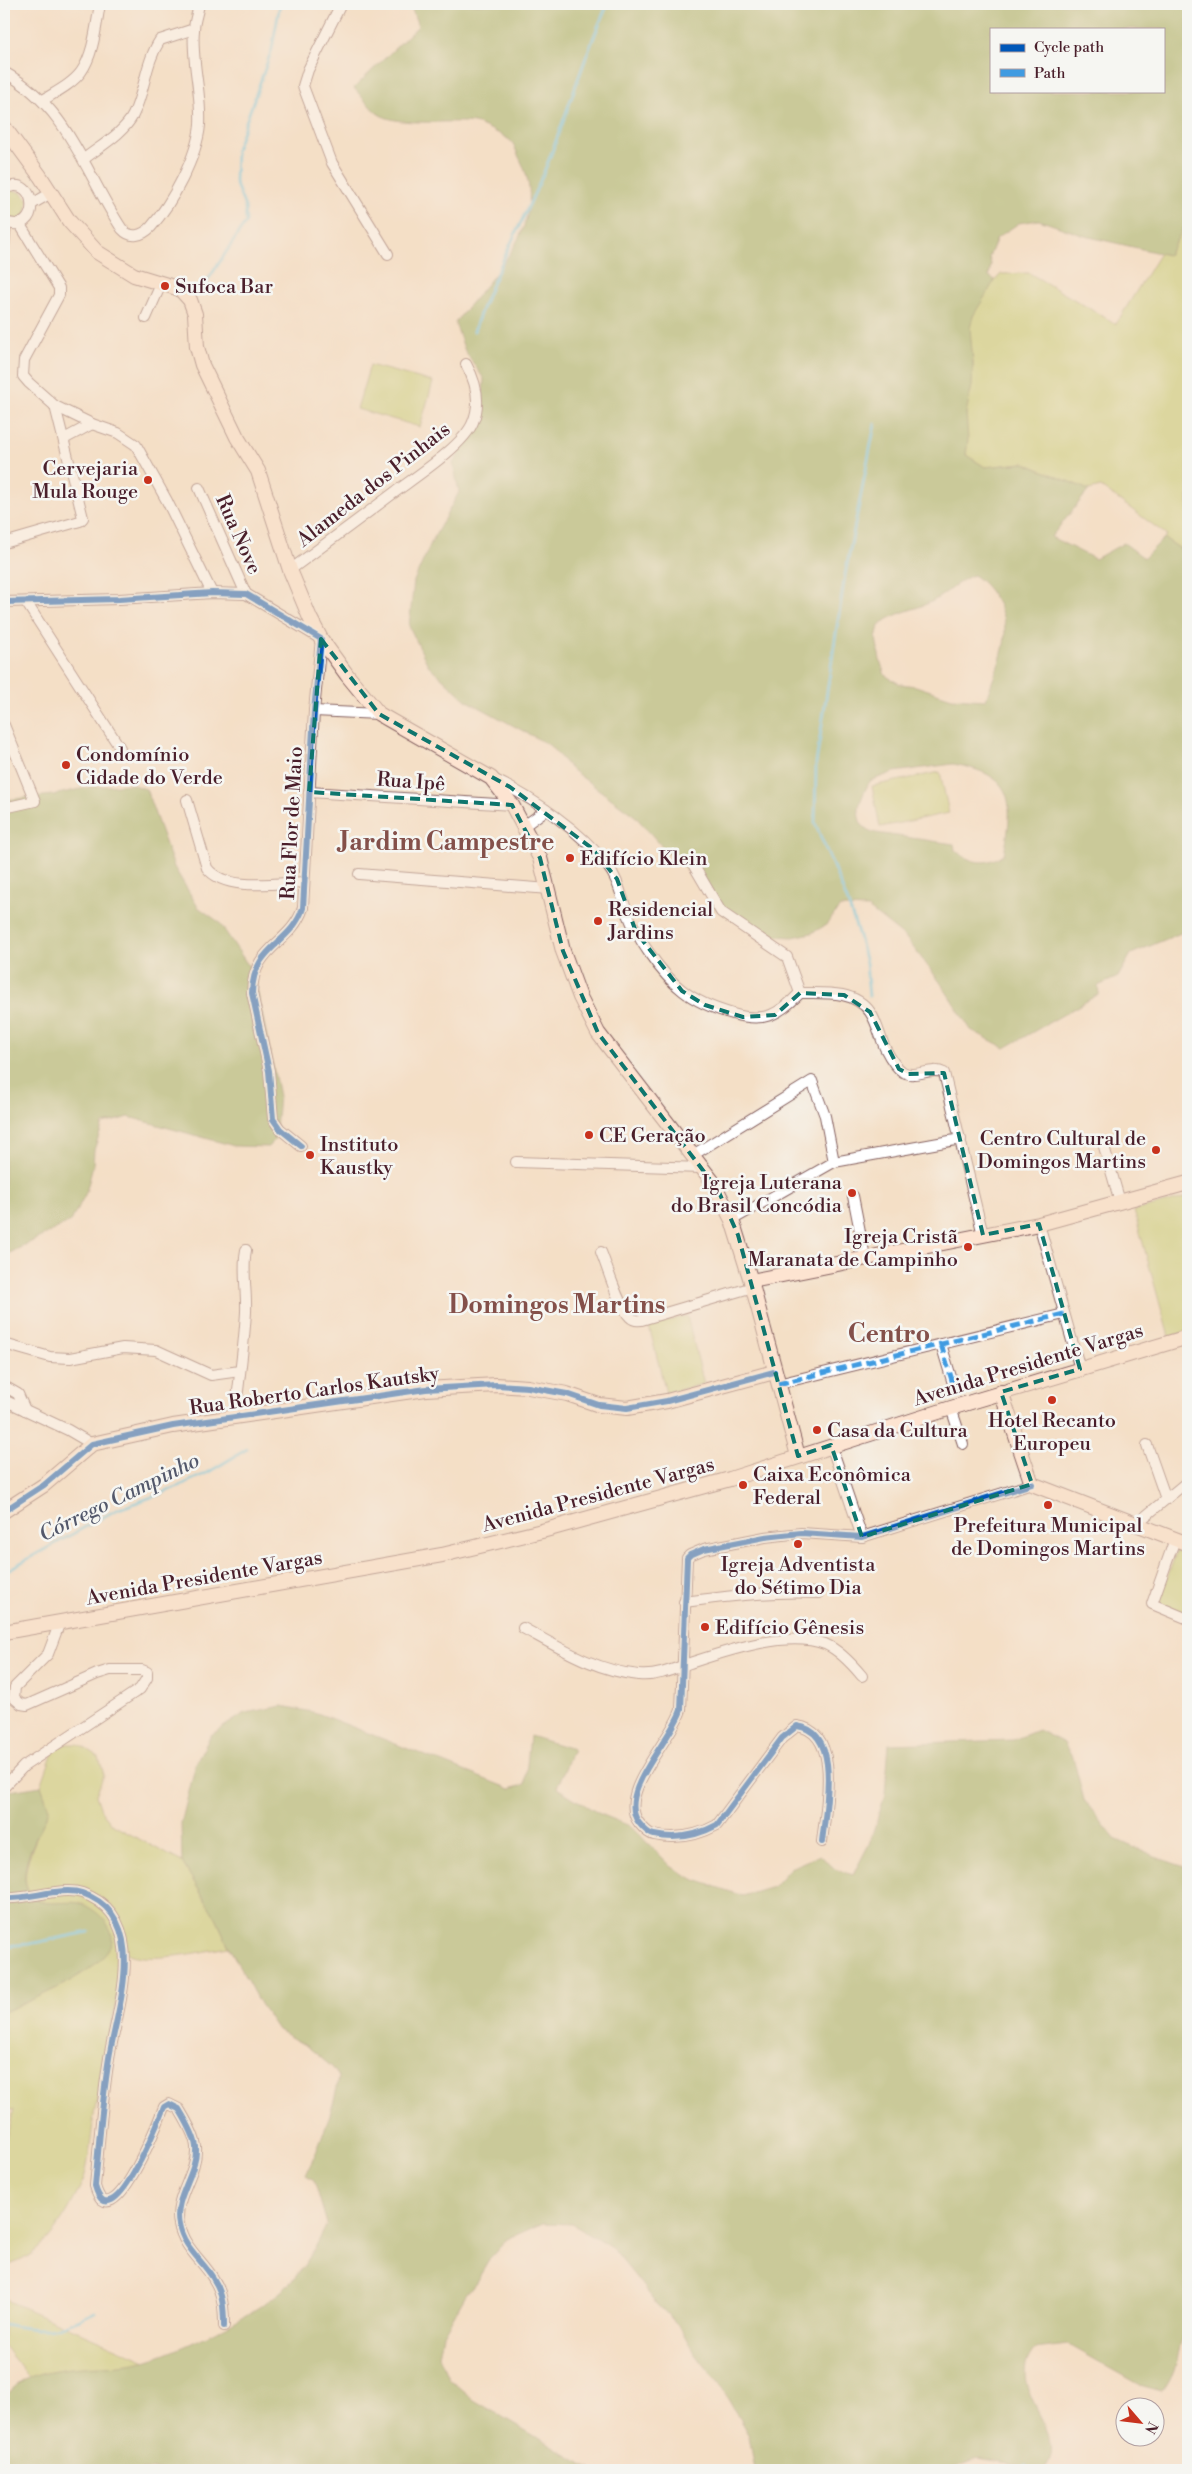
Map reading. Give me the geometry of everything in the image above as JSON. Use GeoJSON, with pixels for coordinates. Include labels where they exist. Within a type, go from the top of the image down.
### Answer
{"type":"FeatureCollection","features":[{"type":"Feature","properties":{"kind":"main road"},"geometry":{"type":"LineString","coordinates":[[4,127],[33,164],[69,221],[97,252],[134,275],[162,282],[180,290],[190,300],[195,314],[197,347],[202,365],[237,437],[258,471],[290,570],[321,639],[379,714],[491,778],[512,805],[540,858],[549,889],[562,951],[580,997],[598,1033],[693,1155],[718,1190],[732,1220],[752,1284],[798,1456]]}},
{"type":"Feature","properties":{"kind":"main road"},"geometry":{"type":"LineString","coordinates":[[752,1284],[865,1257],[1039,1224],[1188,1183]]}},
{"type":"Feature","properties":{"kind":"main road","name":"Avenida Presidente Vargas"},"geometry":{"type":"LineString","coordinates":[[4,1632],[442,1555],[730,1479],[831,1445],[1001,1392],[1188,1337]]}},
{"type":"Feature","properties":{"kind":"main road","name":"Rua Roberto Carlos Kautsky"},"geometry":{"type":"LineString","coordinates":[[92,1444],[173,1426],[426,1389],[496,1385],[528,1387],[567,1394],[599,1405],[627,1408],[776,1378]]}},
{"type":"Feature","properties":{"kind":"main road"},"geometry":{"type":"LineString","coordinates":[[1001,1392],[1032,1484],[1182,1542]]}},
{"type":"Feature","properties":{"kind":"main road"},"geometry":{"type":"LineString","coordinates":[[4,1510],[44,1485],[92,1444]]}},
{"type":"Feature","properties":{"kind":"street"},"geometry":{"type":"LineString","coordinates":[[43,100],[73,80],[82,71],[93,40],[100,4]]}},
{"type":"Feature","properties":{"kind":"street"},"geometry":{"type":"LineString","coordinates":[[4,72],[43,100],[73,139],[122,229],[127,234],[133,236],[147,230],[165,208],[178,186],[194,151],[200,126],[194,30],[199,4]]}},
{"type":"Feature","properties":{"kind":"street"},"geometry":{"type":"LineString","coordinates":[[341,4],[308,70],[303,86],[332,163],[388,254]]}},
{"type":"Feature","properties":{"kind":"street"},"geometry":{"type":"LineString","coordinates":[[84,159],[124,126],[132,116],[151,54],[160,40],[194,30]]}},
{"type":"Feature","properties":{"kind":"street"},"geometry":{"type":"LineString","coordinates":[[4,189],[13,186],[24,189],[31,198],[32,204],[29,216],[19,223],[5,222],[4,247]]}},
{"type":"Feature","properties":{"kind":"street"},"geometry":{"type":"LineString","coordinates":[[32,204],[51,193]]}},
{"type":"Feature","properties":{"kind":"street"},"geometry":{"type":"LineString","coordinates":[[19,223],[59,288],[59,295],[30,348],[22,369],[28,383],[55,406],[92,424],[118,433],[136,445],[153,475],[212,594]]}},
{"type":"Feature","properties":{"kind":"street"},"geometry":{"type":"LineString","coordinates":[[146,318],[162,282]]}},
{"type":"Feature","properties":{"kind":"street","name":"Alameda dos Pinhais"},"geometry":{"type":"LineString","coordinates":[[290,570],[423,471],[464,437],[474,421],[477,399],[477,388],[466,364]]}},
{"type":"Feature","properties":{"kind":"street"},"geometry":{"type":"LineString","coordinates":[[4,543],[80,521],[83,518],[55,406]]}},
{"type":"Feature","properties":{"kind":"street"},"geometry":{"type":"LineString","coordinates":[[64,439],[92,424]]}},
{"type":"Feature","properties":{"kind":"street","name":"Rua Nove"},"geometry":{"type":"LineString","coordinates":[[199,488],[246,594]]}},
{"type":"Feature","properties":{"kind":"street"},"geometry":{"type":"LineString","coordinates":[[4,602],[246,594],[321,639]]}},
{"type":"Feature","properties":{"kind":"street"},"geometry":{"type":"LineString","coordinates":[[26,602],[120,748]]}},
{"type":"Feature","properties":{"kind":"street","name":"Rua Flor de Maio"},"geometry":{"type":"LineString","coordinates":[[301,1146],[280,1129],[273,1119],[269,1072],[252,994],[253,980],[264,956],[298,922],[303,908],[308,792],[321,639]]}},
{"type":"Feature","properties":{"kind":"street"},"geometry":{"type":"LineString","coordinates":[[314,711],[379,714]]}},
{"type":"Feature","properties":{"kind":"street"},"geometry":{"type":"LineString","coordinates":[[4,725],[35,801],[4,808]]}},
{"type":"Feature","properties":{"kind":"street"},"geometry":{"type":"LineString","coordinates":[[491,778],[510,787],[546,810],[594,849],[616,878],[627,913],[636,932],[663,970],[682,991],[705,1005],[743,1017],[775,1015],[786,1008],[800,993],[834,994],[856,999],[870,1012],[886,1049],[899,1069],[908,1074],[935,1071],[944,1073],[983,1235]]}},
{"type":"Feature","properties":{"kind":"street","name":"Rua Ipê"},"geometry":{"type":"LineString","coordinates":[[308,792],[512,805]]}},
{"type":"Feature","properties":{"kind":"street","name":"Rua Flor de Maio"},"geometry":{"type":"LineString","coordinates":[[187,800],[207,868],[212,875],[232,883],[304,882]]}},
{"type":"Feature","properties":{"kind":"street"},"geometry":{"type":"LineString","coordinates":[[524,826],[546,810]]}},
{"type":"Feature","properties":{"kind":"street"},"geometry":{"type":"LineString","coordinates":[[694,866],[721,912],[787,957],[800,993]]}},
{"type":"Feature","properties":{"kind":"street"},"geometry":{"type":"LineString","coordinates":[[359,874],[549,889]]}},
{"type":"Feature","properties":{"kind":"street"},"geometry":{"type":"LineString","coordinates":[[693,1155],[812,1081],[825,1116],[834,1162]]}},
{"type":"Feature","properties":{"kind":"street"},"geometry":{"type":"LineString","coordinates":[[732,1220],[834,1162],[961,1139]]}},
{"type":"Feature","properties":{"kind":"street"},"geometry":{"type":"LineString","coordinates":[[1102,1143],[1120,1202]]}},
{"type":"Feature","properties":{"kind":"street"},"geometry":{"type":"LineString","coordinates":[[516,1162],[702,1168]]}},
{"type":"Feature","properties":{"kind":"street"},"geometry":{"type":"LineString","coordinates":[[853,1196],[865,1257]]}},
{"type":"Feature","properties":{"kind":"street"},"geometry":{"type":"LineString","coordinates":[[1039,1224],[1080,1369]]}},
{"type":"Feature","properties":{"kind":"street","name":"Rua Roberto Carlos Kautsky"},"geometry":{"type":"LineString","coordinates":[[235,1416],[246,1313],[246,1285],[243,1266],[246,1250]]}},
{"type":"Feature","properties":{"kind":"street"},"geometry":{"type":"LineString","coordinates":[[601,1252],[624,1307],[631,1318],[636,1320],[645,1319],[752,1284]]}},
{"type":"Feature","properties":{"kind":"street"},"geometry":{"type":"LineString","coordinates":[[776,1378],[941,1344],[1064,1314]]}},
{"type":"Feature","properties":{"kind":"street","name":"Rua Roberto Carlos Kautsky"},"geometry":{"type":"LineString","coordinates":[[4,1344],[50,1357],[70,1358],[123,1348],[156,1350],[211,1375],[240,1371]]}},
{"type":"Feature","properties":{"kind":"street"},"geometry":{"type":"LineString","coordinates":[[941,1344],[954,1387]]}},
{"type":"Feature","properties":{"kind":"street"},"geometry":{"type":"LineString","coordinates":[[4,1386],[18,1394],[25,1410]]}},
{"type":"Feature","properties":{"kind":"street"},"geometry":{"type":"LineString","coordinates":[[4,1400],[92,1444]]}},
{"type":"Feature","properties":{"kind":"street"},"geometry":{"type":"LineString","coordinates":[[951,1408],[963,1444]]}},
{"type":"Feature","properties":{"kind":"street"},"geometry":{"type":"LineString","coordinates":[[831,1445],[862,1537]]}},
{"type":"Feature","properties":{"kind":"street"},"geometry":{"type":"LineString","coordinates":[[1147,1445],[1166,1499]]}},
{"type":"Feature","properties":{"kind":"street"},"geometry":{"type":"LineString","coordinates":[[1136,1524],[1188,1481]]}},
{"type":"Feature","properties":{"kind":"street"},"geometry":{"type":"LineString","coordinates":[[822,1842],[828,1764],[817,1736],[805,1727],[797,1726],[782,1738],[717,1825],[688,1836],[666,1838],[650,1834],[634,1815],[632,1803],[650,1763],[678,1721],[681,1710],[686,1563],[690,1555],[704,1549],[765,1537],[801,1533],[862,1537],[1032,1484]]}},
{"type":"Feature","properties":{"kind":"street"},"geometry":{"type":"LineString","coordinates":[[1182,1542],[1152,1604],[1188,1619]]}},
{"type":"Feature","properties":{"kind":"street"},"geometry":{"type":"LineString","coordinates":[[684,1602],[780,1591],[818,1593]]}},
{"type":"Feature","properties":{"kind":"street"},"geometry":{"type":"LineString","coordinates":[[4,1787],[24,1766],[140,1689],[147,1678],[146,1672],[142,1670],[110,1670],[27,1705],[17,1702],[14,1698],[15,1687],[48,1654],[60,1622]]}},
{"type":"Feature","properties":{"kind":"street"},"geometry":{"type":"LineString","coordinates":[[522,1628],[588,1663],[640,1675],[657,1674],[755,1643],[807,1641],[824,1644],[833,1649],[862,1676]]}},
{"type":"Feature","properties":{"kind":"street"},"geometry":{"type":"LineString","coordinates":[[4,1898],[18,1899],[69,1891],[81,1892],[107,1907],[120,1930],[126,1964],[124,1991],[109,2058],[95,2186],[98,2195],[102,2199],[106,2201],[116,2199],[136,2171],[164,2107],[169,2104],[179,2109],[194,2138],[196,2152],[179,2207],[178,2223],[186,2241],[198,2261],[213,2278],[221,2295],[224,2308],[224,2326]]}},
{"type":"Feature","properties":{"kind":"highlighted area"},"geometry":{"type":"Polygon","coordinates":[[[321,639],[379,714],[510,787],[593,849],[617,879],[636,932],[682,991],[705,1005],[743,1017],[775,1015],[800,993],[844,995],[870,1012],[899,1069],[908,1074],[944,1073],[983,1235],[1039,1224],[1080,1369],[1001,1392],[1032,1484],[862,1537],[831,1445],[798,1456],[738,1235],[718,1190],[598,1033],[563,951],[540,858],[512,805],[309,792],[321,639]]]}},
{"type":"Feature","properties":{"kind":"green space"},"geometry":{"type":"Polygon","coordinates":[[[410,4],[1188,4],[1188,221],[1168,255],[1085,236],[1039,220],[1019,223],[997,238],[989,257],[991,264],[989,276],[995,280],[973,316],[970,328],[973,364],[972,386],[966,413],[968,439],[966,455],[985,467],[1024,463],[1089,490],[1051,537],[1095,559],[1124,543],[1144,558],[1164,538],[1188,554],[1188,930],[1131,954],[1118,977],[1098,986],[1099,994],[1005,1048],[971,1030],[940,982],[906,938],[868,908],[840,907],[826,925],[812,933],[793,937],[775,936],[739,923],[717,910],[695,876],[674,860],[635,816],[572,770],[549,745],[466,700],[428,665],[409,626],[414,581],[431,543],[459,492],[453,463],[481,422],[484,379],[465,351],[455,323],[513,248],[523,227],[529,206],[528,183],[512,142],[500,134],[474,123],[410,122],[386,118],[377,113],[354,88],[418,26],[410,4]],[[973,575],[933,601],[891,617],[879,626],[876,638],[885,675],[900,684],[916,686],[952,698],[986,700],[1000,661],[1005,636],[1004,624],[1001,611],[990,590],[973,575]],[[953,764],[894,772],[870,781],[860,804],[859,818],[862,824],[867,829],[876,833],[954,844],[955,850],[973,861],[985,862],[998,858],[1004,854],[1009,819],[1009,805],[1006,793],[999,783],[989,775],[953,764]]]}},
{"type":"Feature","properties":{"kind":"green space"},"geometry":{"type":"Polygon","coordinates":[[[13,190],[22,193],[28,200],[26,215],[17,221],[4,218],[4,193],[13,190]]]}},
{"type":"Feature","properties":{"kind":"green space"},"geometry":{"type":"Polygon","coordinates":[[[1188,221],[1188,554],[1164,538],[1167,535],[1101,487],[1089,490],[1024,463],[985,467],[966,455],[966,418],[973,370],[970,326],[982,298],[1001,274],[1029,273],[1116,324],[1160,253],[1168,255],[1188,221]]]}},
{"type":"Feature","properties":{"kind":"green space"},"geometry":{"type":"Polygon","coordinates":[[[370,365],[433,382],[420,427],[357,409],[370,365]]]}},
{"type":"Feature","properties":{"kind":"green space"},"geometry":{"type":"Polygon","coordinates":[[[940,772],[949,813],[880,827],[872,786],[940,772]]]}},
{"type":"Feature","properties":{"kind":"green space"},"geometry":{"type":"Polygon","coordinates":[[[130,784],[146,789],[174,867],[198,907],[219,922],[254,974],[279,1096],[275,1140],[268,1147],[234,1146],[129,1117],[103,1124],[94,1150],[93,1166],[86,1193],[71,1221],[4,1256],[4,800],[53,795],[90,787],[130,784]]]}},
{"type":"Feature","properties":{"kind":"green space"},"geometry":{"type":"Polygon","coordinates":[[[1188,1197],[1188,1331],[1169,1337],[1134,1211],[1188,1197]]]}},
{"type":"Feature","properties":{"kind":"green space"},"geometry":{"type":"Polygon","coordinates":[[[687,1316],[704,1384],[666,1393],[649,1326],[687,1316]]]}},
{"type":"Feature","properties":{"kind":"green space"},"geometry":{"type":"Polygon","coordinates":[[[1177,1550],[1188,1555],[1188,1614],[1158,1603],[1177,1550]]]}},
{"type":"Feature","properties":{"kind":"green space"},"geometry":{"type":"Polygon","coordinates":[[[282,1706],[317,1713],[510,1789],[525,1784],[530,1736],[573,1749],[557,1788],[598,1813],[630,1826],[672,1867],[695,1880],[743,1896],[773,1887],[790,1868],[820,1855],[835,1869],[853,1875],[869,1844],[885,1795],[889,1744],[1013,1740],[1038,1730],[1064,1743],[1074,1761],[1084,1800],[1115,1839],[1155,1857],[1188,1868],[1188,2315],[1172,2375],[1162,2392],[1143,2387],[1068,2345],[1035,2349],[1026,2364],[1026,2380],[1030,2395],[1051,2442],[1051,2456],[1044,2470],[978,2459],[948,2470],[755,2470],[749,2436],[720,2385],[695,2353],[680,2327],[658,2305],[613,2249],[572,2224],[543,2223],[507,2239],[491,2257],[476,2282],[466,2294],[443,2334],[439,2356],[449,2379],[474,2400],[592,2470],[4,2470],[4,2403],[5,2398],[17,2385],[31,2377],[49,2371],[124,2364],[155,2358],[175,2351],[240,2319],[260,2307],[288,2285],[305,2264],[327,2224],[314,2180],[306,2175],[326,2127],[339,2077],[333,2068],[308,2047],[278,2030],[260,2004],[231,1951],[216,1918],[182,1862],[181,1824],[196,1763],[211,1735],[245,1713],[282,1706]]]}},
{"type":"Feature","properties":{"kind":"green space"},"geometry":{"type":"Polygon","coordinates":[[[65,1744],[78,1744],[99,1757],[104,1775],[96,1795],[101,1810],[113,1825],[182,1862],[216,1918],[229,1947],[160,1957],[134,1956],[125,1952],[83,2181],[62,2221],[42,2245],[18,2262],[4,2266],[4,2145],[14,2110],[4,2110],[4,2012],[66,1984],[81,1904],[46,1903],[33,1897],[27,1887],[28,1861],[49,1809],[41,1786],[54,1749],[65,1744]]]}},
{"type":"Feature","properties":{"kind":"green space"},"geometry":{"type":"Polygon","coordinates":[[[41,1786],[49,1809],[28,1858],[25,1879],[27,1889],[31,1896],[37,1900],[52,1903],[75,1903],[87,1907],[107,1923],[112,1934],[112,1940],[107,1951],[83,1973],[48,1992],[4,2012],[4,1792],[41,1786]]]}},
{"type":"Feature","properties":{"kind":"green space"},"geometry":{"type":"Polygon","coordinates":[[[4,2299],[146,2361],[117,2366],[58,2370],[29,2378],[4,2346],[4,2299]]]}},
{"type":"Feature","properties":{"kind":"waterway"},"geometry":{"type":"LineString","coordinates":[[200,292],[246,222],[245,207],[235,182],[236,150],[272,49],[280,4]]}},
{"type":"Feature","properties":{"kind":"waterway"},"geometry":{"type":"LineString","coordinates":[[474,331],[499,268],[546,167],[591,44],[608,4]]}},
{"type":"Feature","properties":{"kind":"waterway"},"geometry":{"type":"LineString","coordinates":[[869,996],[866,963],[859,936],[847,900],[815,823],[816,763],[845,575],[875,424]]}},
{"type":"Feature","properties":{"kind":"waterway","name":"Córrego Campinho"},"geometry":{"type":"LineString","coordinates":[[4,1572],[116,1510],[168,1491],[209,1472],[247,1449]]}},
{"type":"Feature","properties":{"kind":"waterway"},"geometry":{"type":"LineString","coordinates":[[4,1946],[29,1944],[89,1932]]}},
{"type":"Feature","properties":{"kind":"waterway"},"geometry":{"type":"LineString","coordinates":[[4,2324],[30,2329],[60,2327],[95,2312]]}},
{"type":"Feature","properties":{"kind":"waterway"},"geometry":{"type":"LineString","coordinates":[[1025,2465],[1027,2470]]}},
{"type":"Feature","properties":{"kind":"marked path"},"geometry":{"type":"LineString","coordinates":[[778,1384],[1064,1314]]}},
{"type":"Feature","properties":{"kind":"marked path"},"geometry":{"type":"LineString","coordinates":[[941,1344],[954,1387]]}},
{"type":"Feature","properties":{"kind":"cycle path"},"geometry":{"type":"LineString","coordinates":[[4,602],[119,599],[212,593],[246,594],[321,639],[314,711],[303,908],[290,931],[265,955],[254,977],[252,993],[269,1071],[273,1119],[280,1129],[301,1146]]}},
{"type":"Feature","properties":{"kind":"cycle path"},"geometry":{"type":"LineString","coordinates":[[4,1511],[44,1485],[92,1444],[173,1426],[426,1389],[496,1385],[528,1387],[567,1394],[599,1405],[627,1408],[667,1401],[774,1372]]}},
{"type":"Feature","properties":{"kind":"cycle path"},"geometry":{"type":"LineString","coordinates":[[822,1842],[828,1793],[826,1757],[821,1742],[811,1731],[797,1726],[782,1738],[717,1825],[687,1836],[671,1837],[652,1834],[639,1823],[634,1811],[634,1797],[648,1767],[681,1710],[687,1558],[704,1549],[765,1537],[801,1533],[862,1537],[1032,1484]]}},
{"type":"Feature","properties":{"kind":"cycle path"},"geometry":{"type":"LineString","coordinates":[[4,1898],[74,1891],[82,1893],[104,1905],[117,1922],[123,1943],[125,1966],[109,2058],[95,2186],[102,2200],[112,2200],[123,2190],[144,2153],[164,2107],[169,2104],[179,2109],[192,2132],[196,2147],[196,2157],[179,2205],[179,2224],[184,2240],[209,2271],[219,2289],[223,2307],[224,2326]]}},
{"type":"Feature","properties":{"kind":"place","name":"Sufoca Bar"},"geometry":{"type":"Point","coordinates":[165,286]}},
{"type":"Feature","properties":{"kind":"place","name":"Cervejaria Mula Rouge"},"geometry":{"type":"Point","coordinates":[148,480]}},
{"type":"Feature","properties":{"kind":"place","name":"Condomínio Cidade do Verde"},"geometry":{"type":"Point","coordinates":[66,765]}},
{"type":"Feature","properties":{"kind":"place","name":"Edifício Klein"},"geometry":{"type":"Point","coordinates":[570,858]}},
{"type":"Feature","properties":{"kind":"place","name":"Residencial Jardins"},"geometry":{"type":"Point","coordinates":[598,921]}},
{"type":"Feature","properties":{"kind":"place","name":"CE Geração"},"geometry":{"type":"Point","coordinates":[589,1135]}},
{"type":"Feature","properties":{"kind":"place","name":"Centro Cultural de Domingos Martins"},"geometry":{"type":"Point","coordinates":[1156,1150]}},
{"type":"Feature","properties":{"kind":"place","name":"Instituto Kaustky"},"geometry":{"type":"Point","coordinates":[310,1155]}},
{"type":"Feature","properties":{"kind":"place","name":"Igreja Luterana do Brasil Concódia"},"geometry":{"type":"Point","coordinates":[852,1193]}},
{"type":"Feature","properties":{"kind":"place","name":"Igreja Cristã Maranata de Campinho"},"geometry":{"type":"Point","coordinates":[968,1247]}},
{"type":"Feature","properties":{"kind":"place","name":"Hotel Recanto Europeu"},"geometry":{"type":"Point","coordinates":[1052,1400]}},
{"type":"Feature","properties":{"kind":"place","name":"Casa da Cultura"},"geometry":{"type":"Point","coordinates":[817,1430]}},
{"type":"Feature","properties":{"kind":"place","name":"Caixa Econômica Federal"},"geometry":{"type":"Point","coordinates":[743,1485]}},
{"type":"Feature","properties":{"kind":"place","name":"Prefeitura Municipal de Domingos Martins"},"geometry":{"type":"Point","coordinates":[1048,1505]}},
{"type":"Feature","properties":{"kind":"place","name":"Igreja Adventista do Sétimo Dia"},"geometry":{"type":"Point","coordinates":[798,1544]}},
{"type":"Feature","properties":{"kind":"place","name":"Edifício Gênesis"},"geometry":{"type":"Point","coordinates":[705,1627]}},
{"type":"Feature","properties":{"kind":"district","name":"Jardim Campestre"},"geometry":{"type":"Point","coordinates":[447,841]}},
{"type":"Feature","properties":{"kind":"district","name":"Domingos Martins"},"geometry":{"type":"Point","coordinates":[557,1304]}},
{"type":"Feature","properties":{"kind":"district","name":"Centro"},"geometry":{"type":"Point","coordinates":[889,1333]}}]}
